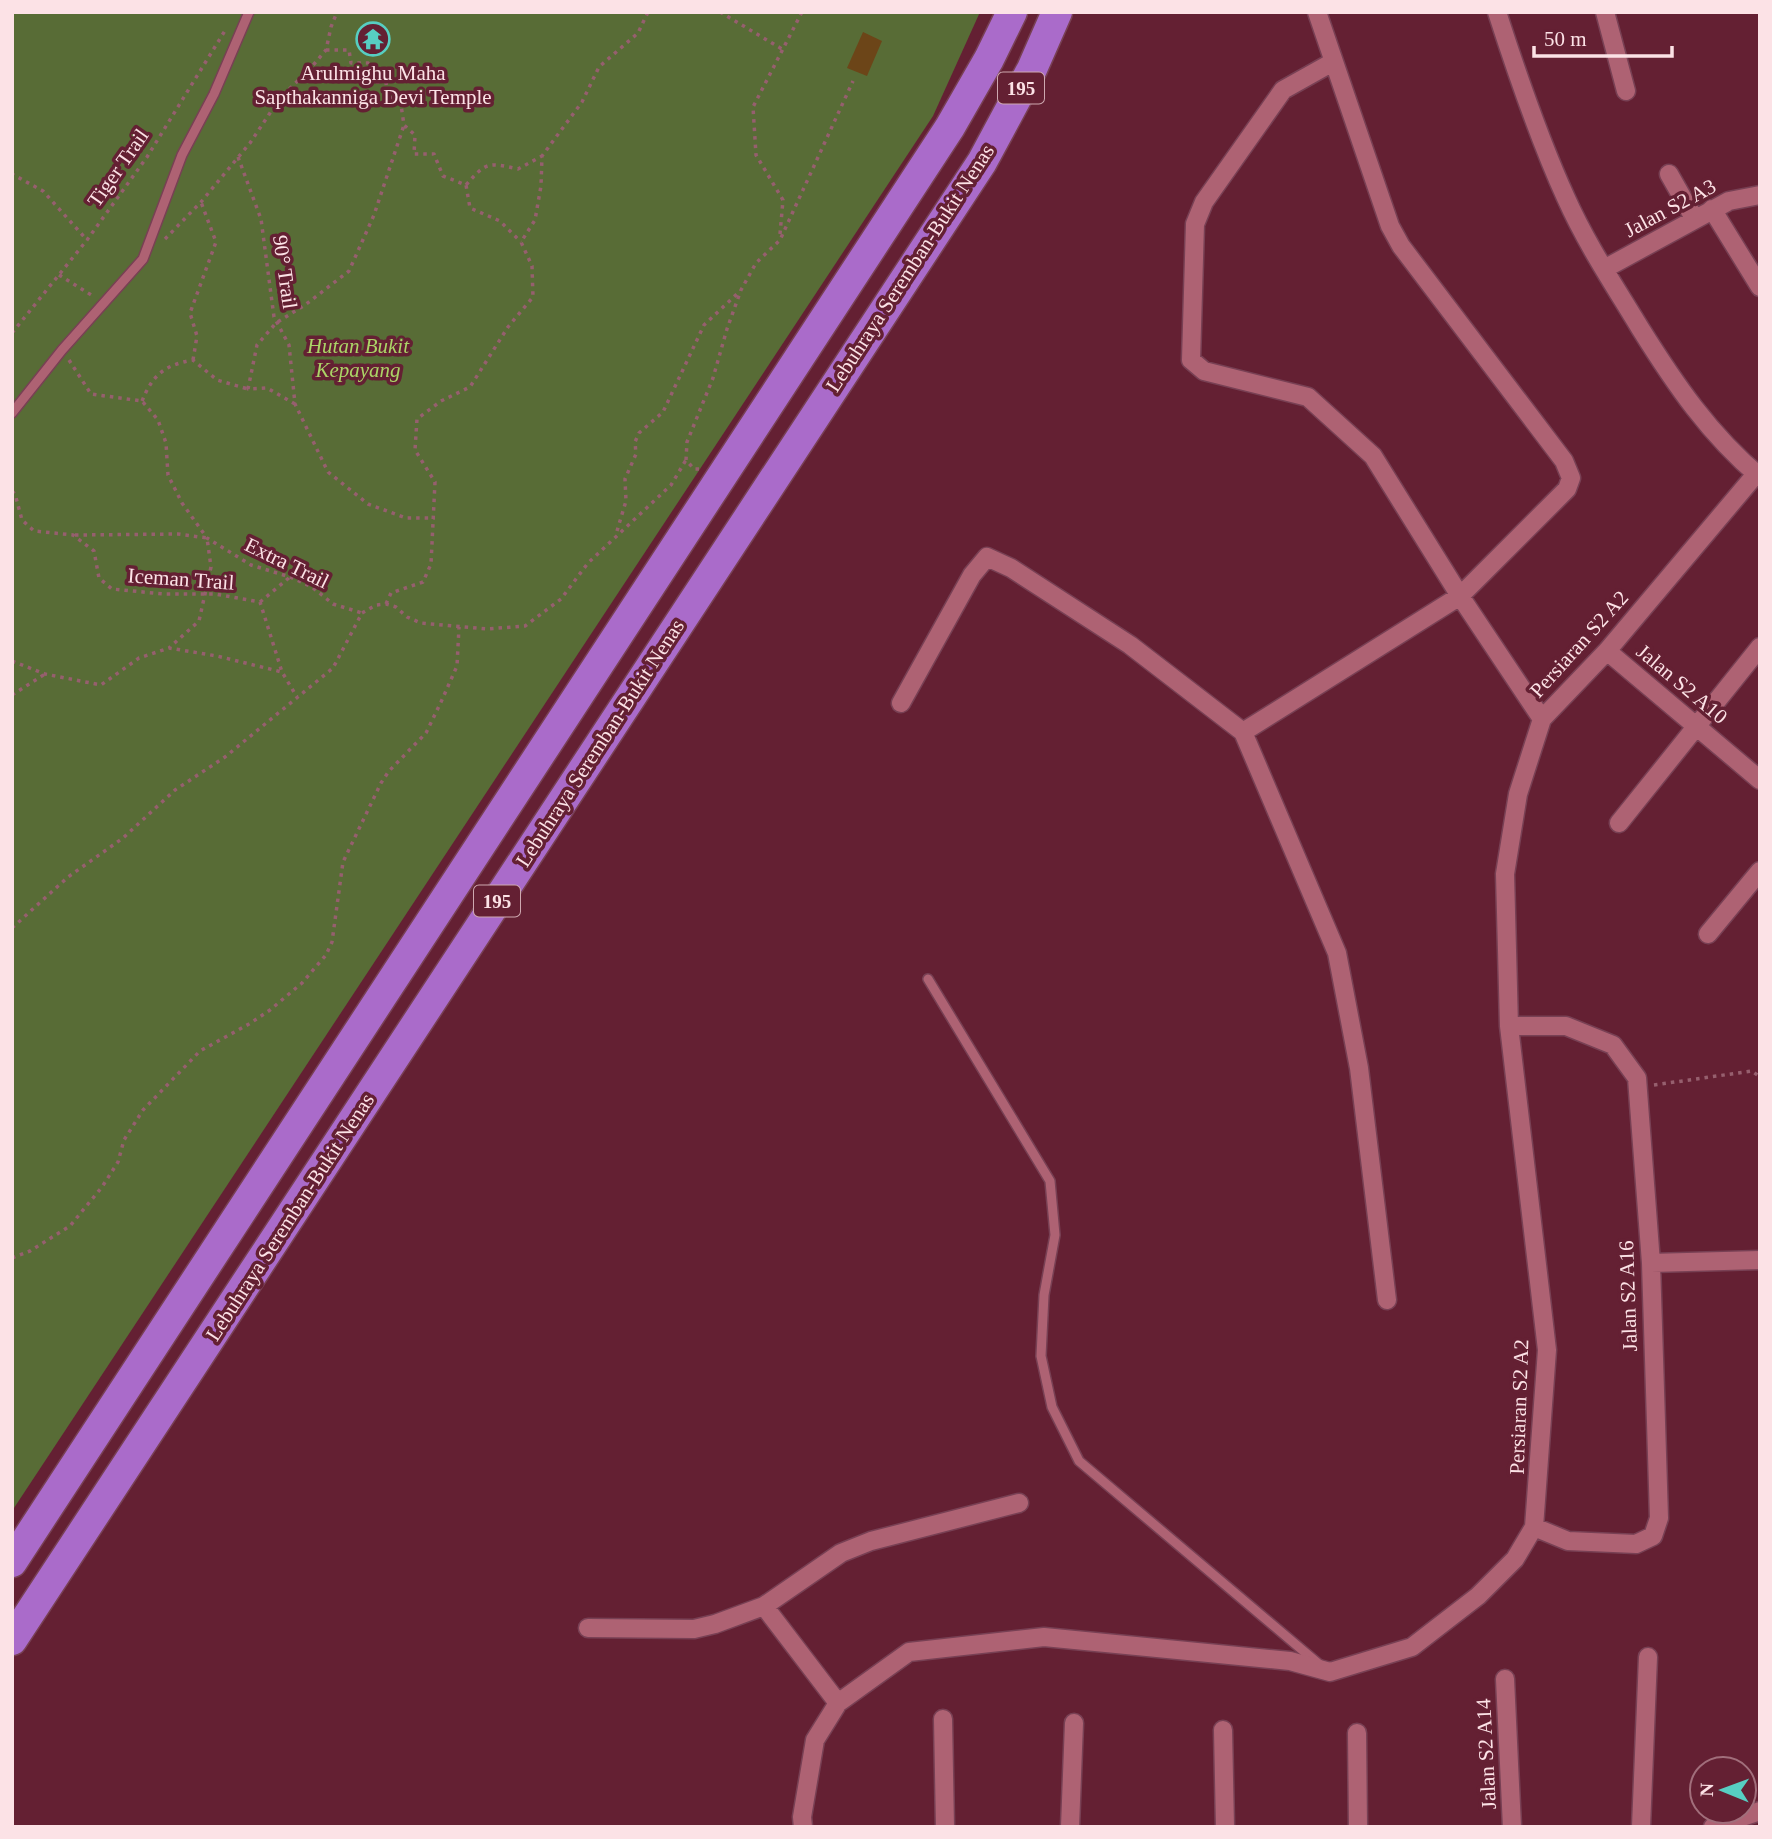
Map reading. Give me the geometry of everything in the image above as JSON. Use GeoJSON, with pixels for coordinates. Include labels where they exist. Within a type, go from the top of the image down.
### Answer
{"type":"FeatureCollection","features":[{"type":"Feature","properties":{"kind":"highway","name":"Lebuhraya Seremban-Bukit Nenas"},"geometry":{"type":"LineString","coordinates":[[12,1562],[950,127],[1012,12]]}},
{"type":"Feature","properties":{"kind":"highway","name":"Lebuhraya Seremban-Bukit Nenas"},"geometry":{"type":"LineString","coordinates":[[12,1640],[982,162],[1032,69],[1057,12]]}},
{"type":"Feature","properties":{"kind":"street"},"geometry":{"type":"LineString","coordinates":[[1243,732],[1460,596],[1567,489],[1571,478],[1564,461],[1401,246],[1390,226],[1317,12]]}},
{"type":"Feature","properties":{"kind":"street"},"geometry":{"type":"LineString","coordinates":[[1497,12],[1566,198],[1604,269],[1677,388],[1702,419],[1758,475]]}},
{"type":"Feature","properties":{"kind":"street"},"geometry":{"type":"LineString","coordinates":[[1605,12],[1626,91]]}},
{"type":"Feature","properties":{"kind":"street"},"geometry":{"type":"LineString","coordinates":[[1333,62],[1283,90],[1204,202],[1195,224],[1191,360],[1205,371],[1308,397],[1373,456],[1460,596],[1542,719]]}},
{"type":"Feature","properties":{"kind":"street"},"geometry":{"type":"LineString","coordinates":[[1669,174],[1694,218]]}},
{"type":"Feature","properties":{"kind":"street","name":"Jalan S2 A3"},"geometry":{"type":"LineString","coordinates":[[1604,269],[1712,209],[1729,201],[1760,195]]}},
{"type":"Feature","properties":{"kind":"street"},"geometry":{"type":"LineString","coordinates":[[1712,209],[1760,288]]}},
{"type":"Feature","properties":{"kind":"street","name":"Persiaran S2 A2"},"geometry":{"type":"LineString","coordinates":[[1330,1672],[1412,1647],[1478,1596],[1515,1559],[1534,1527],[1547,1350],[1509,1026],[1505,874],[1518,794],[1542,719],[1607,651],[1758,475]]}},
{"type":"Feature","properties":{"kind":"street"},"geometry":{"type":"LineString","coordinates":[[901,703],[972,575],[987,557],[1011,568],[1130,645],[1243,732],[1337,953],[1359,1068],[1387,1300]]}},
{"type":"Feature","properties":{"kind":"street"},"geometry":{"type":"LineString","coordinates":[[1619,822],[1760,647]]}},
{"type":"Feature","properties":{"kind":"street","name":"Jalan S2 A10"},"geometry":{"type":"LineString","coordinates":[[1607,651],[1760,780]]}},
{"type":"Feature","properties":{"kind":"street"},"geometry":{"type":"LineString","coordinates":[[1707,934],[1760,871]]}},
{"type":"Feature","properties":{"kind":"street","name":"Jalan S2 A16"},"geometry":{"type":"LineString","coordinates":[[1509,1026],[1566,1026],[1613,1045],[1637,1078],[1651,1263],[1659,1518],[1653,1536],[1636,1544],[1568,1541],[1534,1527]]}},
{"type":"Feature","properties":{"kind":"street"},"geometry":{"type":"LineString","coordinates":[[1651,1263],[1760,1260]]}},
{"type":"Feature","properties":{"kind":"street"},"geometry":{"type":"LineString","coordinates":[[587,1629],[694,1629],[715,1624],[764,1605],[841,1553],[871,1541],[1019,1503]]}},
{"type":"Feature","properties":{"kind":"street"},"geometry":{"type":"LineString","coordinates":[[764,1605],[838,1703]]}},
{"type":"Feature","properties":{"kind":"street"},"geometry":{"type":"LineString","coordinates":[[803,1827],[802,1817],[815,1740],[838,1703],[909,1652],[1044,1637],[1290,1661],[1330,1672]]}},
{"type":"Feature","properties":{"kind":"street"},"geometry":{"type":"LineString","coordinates":[[1641,1827],[1648,1657]]}},
{"type":"Feature","properties":{"kind":"street","name":"Jalan S2 A14"},"geometry":{"type":"LineString","coordinates":[[1505,1679],[1512,1827]]}},
{"type":"Feature","properties":{"kind":"street"},"geometry":{"type":"LineString","coordinates":[[943,1719],[945,1827]]}},
{"type":"Feature","properties":{"kind":"street"},"geometry":{"type":"LineString","coordinates":[[1070,1827],[1074,1723]]}},
{"type":"Feature","properties":{"kind":"street"},"geometry":{"type":"LineString","coordinates":[[1223,1730],[1225,1827]]}},
{"type":"Feature","properties":{"kind":"street"},"geometry":{"type":"LineString","coordinates":[[1357,1733],[1358,1827]]}},
{"type":"Feature","properties":{"kind":"street"},"geometry":{"type":"LineString","coordinates":[[1713,1827],[1760,1811]]}},
{"type":"Feature","properties":{"kind":"lane"},"geometry":{"type":"LineString","coordinates":[[12,413],[62,350],[143,258],[182,155],[214,94],[249,12]]}},
{"type":"Feature","properties":{"kind":"lane"},"geometry":{"type":"LineString","coordinates":[[928,979],[1050,1181],[1055,1235],[1044,1294],[1041,1356],[1052,1407],[1079,1461],[1330,1672]]}},
{"type":"Feature","properties":{"kind":"path"},"geometry":{"type":"LineString","coordinates":[[143,258],[162,243],[201,202],[238,158],[280,98],[326,50],[337,12]]}},
{"type":"Feature","properties":{"kind":"path"},"geometry":{"type":"LineString","coordinates":[[466,185],[482,167],[497,164],[518,169],[542,156],[582,102],[599,67],[638,33],[648,12]]}},
{"type":"Feature","properties":{"kind":"path"},"geometry":{"type":"LineString","coordinates":[[720,12],[782,49]]}},
{"type":"Feature","properties":{"kind":"path"},"geometry":{"type":"LineString","coordinates":[[779,240],[783,200],[756,155],[753,107],[802,12]]}},
{"type":"Feature","properties":{"kind":"path","name":"Tiger Trail"},"geometry":{"type":"LineString","coordinates":[[12,333],[87,240],[147,157],[232,20]]}},
{"type":"Feature","properties":{"kind":"path"},"geometry":{"type":"LineString","coordinates":[[248,389],[257,345],[276,323],[305,305],[349,271],[374,215],[404,125],[401,105],[388,95],[386,83],[371,81],[368,62],[351,64],[349,50],[326,50]]}},
{"type":"Feature","properties":{"kind":"path"},"geometry":{"type":"LineString","coordinates":[[12,928],[68,877],[123,838],[175,790],[225,757],[333,668],[362,613],[376,605],[386,604],[397,607],[407,617],[421,623],[487,629],[525,626],[561,600],[587,563],[671,485],[686,460],[687,442],[713,378],[741,290],[756,263],[779,240],[853,80]]}},
{"type":"Feature","properties":{"kind":"path"},"geometry":{"type":"LineString","coordinates":[[404,125],[415,135],[414,153],[434,154],[443,176],[466,185]]}},
{"type":"Feature","properties":{"kind":"path"},"geometry":{"type":"LineString","coordinates":[[12,156],[12,174],[43,191],[87,240]]}},
{"type":"Feature","properties":{"kind":"path"},"geometry":{"type":"LineString","coordinates":[[522,243],[535,220],[541,186],[542,156]]}},
{"type":"Feature","properties":{"kind":"path","name":"90° Trail"},"geometry":{"type":"LineString","coordinates":[[238,158],[261,219],[276,323],[289,345],[295,404],[328,472],[368,504],[406,518],[435,518]]}},
{"type":"Feature","properties":{"kind":"path"},"geometry":{"type":"LineString","coordinates":[[386,604],[391,593],[424,582],[431,564],[435,482],[415,450],[417,419],[441,401],[470,387],[508,327],[533,297],[532,266],[522,243],[500,221],[470,208],[466,185]]}},
{"type":"Feature","properties":{"kind":"path"},"geometry":{"type":"LineString","coordinates":[[193,360],[197,335],[190,313],[216,242],[201,202]]}},
{"type":"Feature","properties":{"kind":"path"},"geometry":{"type":"LineString","coordinates":[[59,275],[106,303]]}},
{"type":"Feature","properties":{"kind":"path"},"geometry":{"type":"LineString","coordinates":[[617,533],[624,511],[625,479],[636,454],[635,442],[639,433],[663,412],[704,325],[741,290]]}},
{"type":"Feature","properties":{"kind":"path"},"geometry":{"type":"LineString","coordinates":[[62,350],[91,394],[142,401],[149,382],[172,364],[193,360]]}},
{"type":"Feature","properties":{"kind":"path"},"geometry":{"type":"LineString","coordinates":[[193,360],[217,380],[248,389],[267,388],[295,404]]}},
{"type":"Feature","properties":{"kind":"path","name":"Extra Trail"},"geometry":{"type":"LineString","coordinates":[[142,401],[158,419],[166,443],[168,475],[182,503],[207,538],[251,565],[290,577],[312,587],[333,604],[362,613]]}},
{"type":"Feature","properties":{"kind":"path"},"geometry":{"type":"LineString","coordinates":[[686,460],[694,469],[702,469]]}},
{"type":"Feature","properties":{"kind":"path"},"geometry":{"type":"LineString","coordinates":[[12,491],[22,520],[34,530],[73,535],[178,534],[207,538],[211,567],[199,621],[169,648],[139,658],[101,685],[45,674],[12,661]]}},
{"type":"Feature","properties":{"kind":"path","name":"Iceman Trail"},"geometry":{"type":"LineString","coordinates":[[73,535],[94,551],[99,578],[112,589],[164,594],[205,594],[260,602],[282,672],[297,697]]}},
{"type":"Feature","properties":{"kind":"path"},"geometry":{"type":"LineString","coordinates":[[260,602],[290,577]]}},
{"type":"Feature","properties":{"kind":"path"},"geometry":{"type":"LineString","coordinates":[[12,1258],[30,1251],[70,1226],[118,1162],[124,1140],[143,1110],[200,1051],[270,1010],[302,983],[326,955],[332,942],[343,862],[381,783],[426,733],[442,702],[457,666],[459,627]]}},
{"type":"Feature","properties":{"kind":"path"},"geometry":{"type":"LineString","coordinates":[[169,648],[217,656],[282,672]]}},
{"type":"Feature","properties":{"kind":"path"},"geometry":{"type":"LineString","coordinates":[[12,695],[45,674]]}},
{"type":"Feature","properties":{"kind":"path"},"geometry":{"type":"LineString","coordinates":[[1638,1088],[1752,1071],[1760,1077]]}},
{"type":"Feature","properties":{"kind":"green space","name":"Hutan Bukit Kepayang"},"geometry":{"type":"Polygon","coordinates":[[[12,12],[980,12],[933,116],[12,1511],[12,12]]]}},
{"type":"Feature","properties":{"kind":"building"},"geometry":{"type":"Polygon","coordinates":[[[863,32],[882,41],[867,76],[847,68],[863,32]]]}},
{"type":"Feature","properties":{"kind":"place","name":"Arulmighu Maha Sapthakanniga Devi Temple"},"geometry":{"type":"Point","coordinates":[373,39]}}]}
